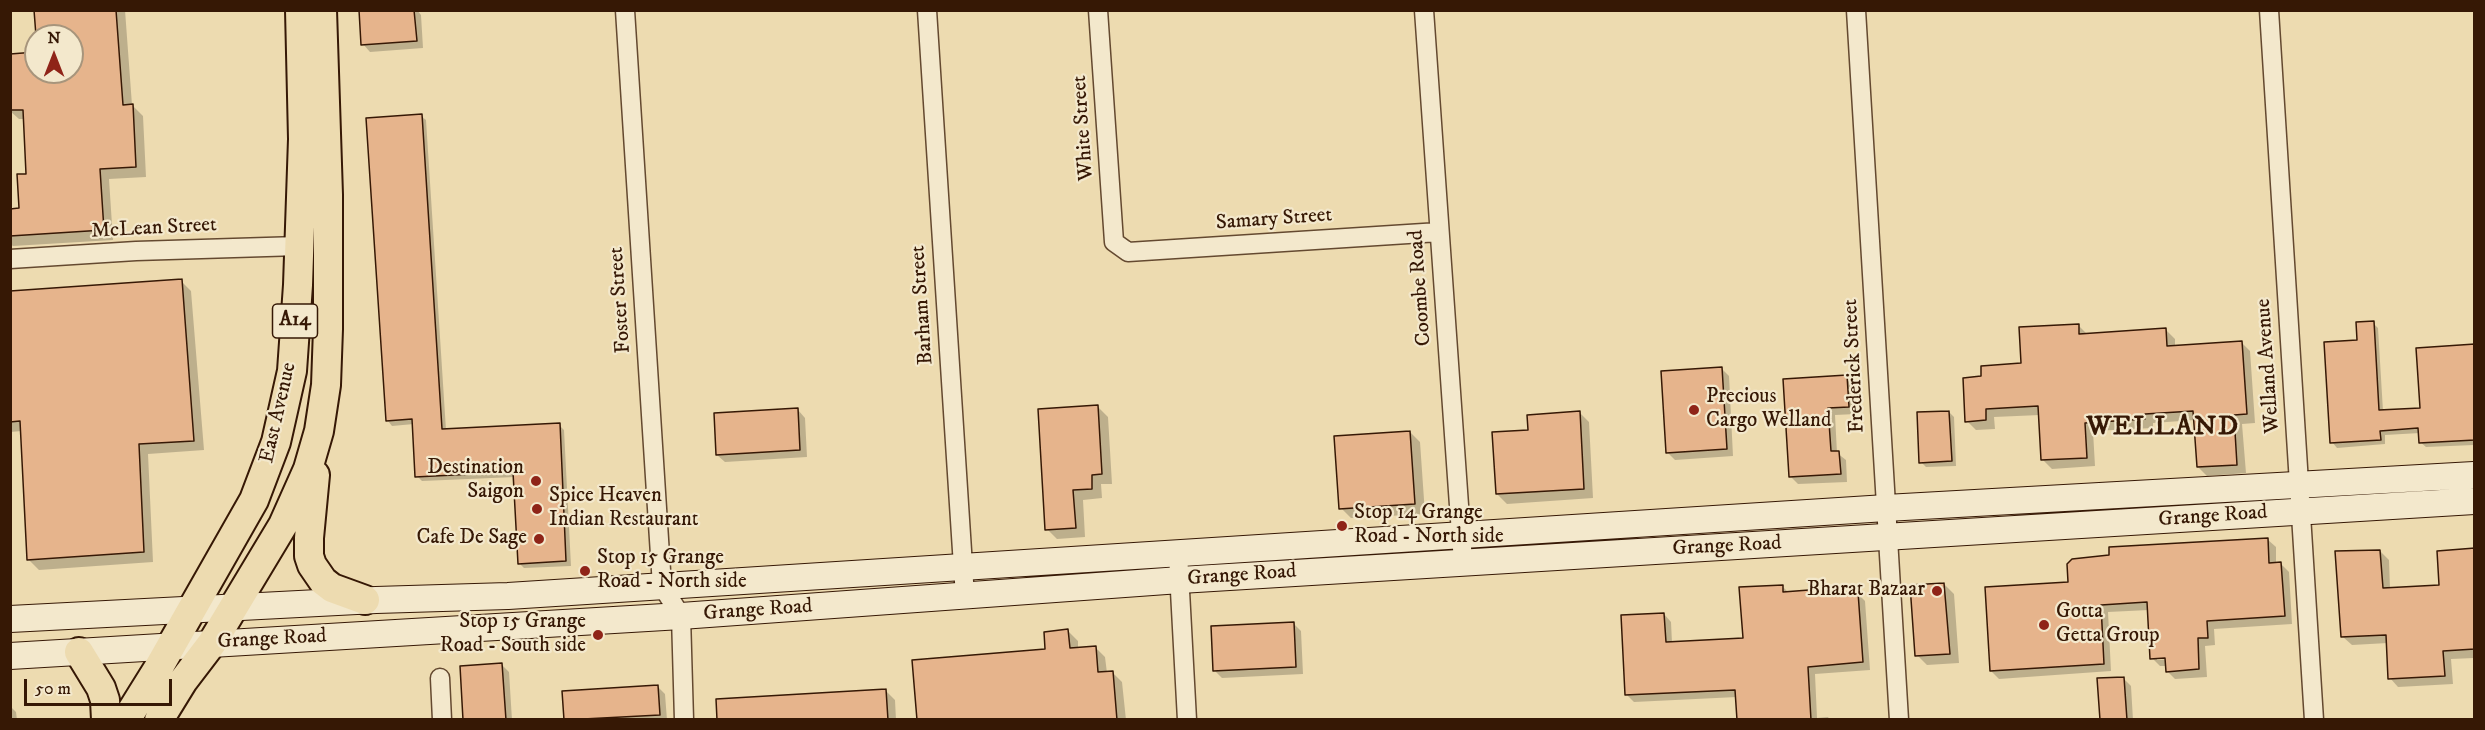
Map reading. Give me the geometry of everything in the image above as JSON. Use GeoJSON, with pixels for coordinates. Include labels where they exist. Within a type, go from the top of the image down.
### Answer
{"type":"FeatureCollection","features":[{"type":"Feature","properties":{"kind":"main road","name":"East Avenue"},"geometry":{"type":"LineString","coordinates":[[191,645],[213,609],[276,442],[292,370],[303,139],[300,10]]}},
{"type":"Feature","properties":{"kind":"main road","name":"East Avenue"},"geometry":{"type":"LineString","coordinates":[[191,645],[213,609],[296,498],[316,440],[326,385],[328,329],[328,195],[322,10]]}},
{"type":"Feature","properties":{"kind":"main road"},"geometry":{"type":"LineString","coordinates":[[316,440],[309,556],[322,581],[342,593],[365,600]]}},
{"type":"Feature","properties":{"kind":"main road","name":"Grange Road"},"geometry":{"type":"LineString","coordinates":[[10,619],[365,600],[508,596],[1886,508],[2475,475]]}},
{"type":"Feature","properties":{"kind":"main road","name":"Grange Road"},"geometry":{"type":"LineString","coordinates":[[10,656],[681,616],[1463,562],[2475,501]]}},
{"type":"Feature","properties":{"kind":"main road","name":"A14"},"geometry":{"type":"LineString","coordinates":[[126,720],[191,645]]}},
{"type":"Feature","properties":{"kind":"main road","name":"A14"},"geometry":{"type":"LineString","coordinates":[[159,720],[183,681],[191,645]]}},
{"type":"Feature","properties":{"kind":"main road"},"geometry":{"type":"LineString","coordinates":[[79,652],[101,688],[105,700],[106,720]]}},
{"type":"Feature","properties":{"kind":"street","name":"Foster Street"},"geometry":{"type":"LineString","coordinates":[[625,10],[662,586]]}},
{"type":"Feature","properties":{"kind":"street","name":"Barham Street"},"geometry":{"type":"LineString","coordinates":[[927,10],[965,597]]}},
{"type":"Feature","properties":{"kind":"street","name":"White Street"},"geometry":{"type":"LineString","coordinates":[[1098,10],[1114,242]]}},
{"type":"Feature","properties":{"kind":"street","name":"Coombe Road"},"geometry":{"type":"LineString","coordinates":[[1424,10],[1463,562]]}},
{"type":"Feature","properties":{"kind":"street","name":"Frederick Street"},"geometry":{"type":"LineString","coordinates":[[1856,10],[1899,720]]}},
{"type":"Feature","properties":{"kind":"street","name":"Welland Avenue"},"geometry":{"type":"LineString","coordinates":[[2269,10],[2314,720]]}},
{"type":"Feature","properties":{"kind":"street","name":"Samary Street"},"geometry":{"type":"LineString","coordinates":[[1114,242],[1128,252],[1439,232]]}},
{"type":"Feature","properties":{"kind":"street","name":"McLean Street"},"geometry":{"type":"LineString","coordinates":[[10,259],[136,251],[299,246]]}},
{"type":"Feature","properties":{"kind":"street"},"geometry":{"type":"LineString","coordinates":[[1178,554],[1187,720]]}},
{"type":"Feature","properties":{"kind":"street"},"geometry":{"type":"LineString","coordinates":[[662,586],[681,616],[684,720]]}},
{"type":"Feature","properties":{"kind":"street"},"geometry":{"type":"LineString","coordinates":[[440,678],[442,720]]}},
{"type":"Feature","properties":{"kind":"building"},"geometry":{"type":"Polygon","coordinates":[[[34,10],[116,10],[123,105],[133,104],[136,167],[100,169],[104,230],[10,236],[10,209],[19,208],[17,174],[26,174],[23,110],[10,110],[10,54],[24,53],[24,84],[84,84],[84,24],[35,24],[34,10]]]}},
{"type":"Feature","properties":{"kind":"building"},"geometry":{"type":"Polygon","coordinates":[[[359,10],[414,10],[417,41],[361,45],[359,10]]]}},
{"type":"Feature","properties":{"kind":"building"},"geometry":{"type":"Polygon","coordinates":[[[422,114],[442,429],[560,423],[566,561],[518,564],[513,472],[415,477],[412,419],[386,421],[366,118],[422,114]]]}},
{"type":"Feature","properties":{"kind":"building"},"geometry":{"type":"Polygon","coordinates":[[[182,279],[194,441],[139,444],[144,552],[27,560],[20,421],[10,422],[10,291],[182,279]]]}},
{"type":"Feature","properties":{"kind":"building"},"geometry":{"type":"Polygon","coordinates":[[[2374,321],[2379,410],[2420,408],[2416,348],[2475,344],[2475,440],[2419,443],[2418,428],[2380,431],[2381,440],[2330,443],[2324,342],[2357,340],[2356,322],[2374,321]]]}},
{"type":"Feature","properties":{"kind":"building"},"geometry":{"type":"Polygon","coordinates":[[[2079,324],[2079,334],[2166,328],[2167,346],[2242,341],[2247,414],[2234,415],[2237,465],[2197,467],[2193,411],[2145,414],[2145,419],[2085,423],[2087,458],[2041,460],[2038,406],[1986,409],[1986,420],[1965,422],[1963,378],[1981,376],[1981,366],[2021,363],[2019,327],[2079,324]]]}},
{"type":"Feature","properties":{"kind":"building","name":"Precious Cargo Welland"},"geometry":{"type":"Polygon","coordinates":[[[1722,367],[1727,449],[1666,453],[1661,371],[1722,367]]]}},
{"type":"Feature","properties":{"kind":"building"},"geometry":{"type":"Polygon","coordinates":[[[1847,375],[1849,407],[1828,408],[1831,451],[1839,451],[1841,474],[1789,477],[1783,379],[1847,375]]]}},
{"type":"Feature","properties":{"kind":"building"},"geometry":{"type":"Polygon","coordinates":[[[1098,405],[1102,474],[1092,475],[1092,489],[1073,490],[1076,528],[1045,530],[1038,409],[1098,405]]]}},
{"type":"Feature","properties":{"kind":"building"},"geometry":{"type":"Polygon","coordinates":[[[798,408],[800,450],[716,455],[714,413],[798,408]]]}},
{"type":"Feature","properties":{"kind":"building"},"geometry":{"type":"Polygon","coordinates":[[[1580,411],[1584,489],[1496,494],[1492,432],[1528,430],[1527,415],[1580,411]]]}},
{"type":"Feature","properties":{"kind":"building"},"geometry":{"type":"Polygon","coordinates":[[[1949,411],[1952,461],[1919,463],[1917,412],[1949,411]]]}},
{"type":"Feature","properties":{"kind":"building"},"geometry":{"type":"Polygon","coordinates":[[[1410,431],[1415,504],[1339,509],[1334,436],[1410,431]]]}},
{"type":"Feature","properties":{"kind":"building"},"geometry":{"type":"Polygon","coordinates":[[[2268,538],[2269,563],[2281,562],[2285,616],[2207,621],[2208,638],[2198,638],[2199,669],[2166,672],[2165,658],[2150,659],[2147,602],[2101,605],[2104,664],[1990,671],[1985,587],[2068,582],[2067,564],[2072,559],[2109,555],[2109,547],[2268,538]]]}},
{"type":"Feature","properties":{"kind":"building"},"geometry":{"type":"Polygon","coordinates":[[[2475,548],[2475,649],[2443,651],[2445,676],[2388,679],[2386,635],[2341,637],[2335,551],[2380,550],[2383,588],[2439,585],[2437,551],[2475,548]]]}},
{"type":"Feature","properties":{"kind":"building"},"geometry":{"type":"Polygon","coordinates":[[[1944,583],[1950,654],[1915,656],[1910,585],[1944,583]]]}},
{"type":"Feature","properties":{"kind":"building"},"geometry":{"type":"Polygon","coordinates":[[[1783,585],[1783,592],[1822,589],[1822,594],[1858,592],[1863,662],[1808,667],[1811,720],[1737,720],[1735,690],[1625,695],[1621,615],[1664,613],[1666,642],[1743,638],[1739,587],[1783,585]]]}},
{"type":"Feature","properties":{"kind":"building"},"geometry":{"type":"Polygon","coordinates":[[[1294,622],[1296,667],[1213,671],[1211,626],[1294,622]]]}},
{"type":"Feature","properties":{"kind":"building"},"geometry":{"type":"Polygon","coordinates":[[[1068,629],[1070,648],[1096,646],[1098,672],[1113,671],[1117,720],[917,720],[912,660],[1045,649],[1044,632],[1068,629]]]}},
{"type":"Feature","properties":{"kind":"building"},"geometry":{"type":"Polygon","coordinates":[[[502,663],[506,720],[463,720],[460,666],[502,663]]]}},
{"type":"Feature","properties":{"kind":"building"},"geometry":{"type":"Polygon","coordinates":[[[2124,677],[2127,720],[2100,720],[2097,678],[2124,677]]]}},
{"type":"Feature","properties":{"kind":"building"},"geometry":{"type":"Polygon","coordinates":[[[658,685],[660,715],[564,720],[562,691],[658,685]]]}},
{"type":"Feature","properties":{"kind":"building"},"geometry":{"type":"Polygon","coordinates":[[[886,689],[888,720],[717,720],[716,699],[886,689]]]}},
{"type":"Feature","properties":{"kind":"place","name":"Precious Cargo Welland"},"geometry":{"type":"Point","coordinates":[1694,410]}},
{"type":"Feature","properties":{"kind":"place","name":"Destination Saigon"},"geometry":{"type":"Point","coordinates":[536,481]}},
{"type":"Feature","properties":{"kind":"place","name":"Spice Heaven Indian Restaurant"},"geometry":{"type":"Point","coordinates":[537,509]}},
{"type":"Feature","properties":{"kind":"place","name":"Stop 14 Grange Road - North side"},"geometry":{"type":"Point","coordinates":[1342,526]}},
{"type":"Feature","properties":{"kind":"place","name":"Cafe De Sage"},"geometry":{"type":"Point","coordinates":[539,539]}},
{"type":"Feature","properties":{"kind":"place","name":"Stop 15 Grange Road - North side"},"geometry":{"type":"Point","coordinates":[585,571]}},
{"type":"Feature","properties":{"kind":"place","name":"Bharat Bazaar"},"geometry":{"type":"Point","coordinates":[1937,591]}},
{"type":"Feature","properties":{"kind":"place","name":"Gotta Getta Group"},"geometry":{"type":"Point","coordinates":[2044,625]}},
{"type":"Feature","properties":{"kind":"place","name":"Stop 15 Grange Road - South side"},"geometry":{"type":"Point","coordinates":[598,635]}},
{"type":"Feature","properties":{"kind":"district","name":"WELLAND"},"geometry":{"type":"Point","coordinates":[2163,428]}}]}
